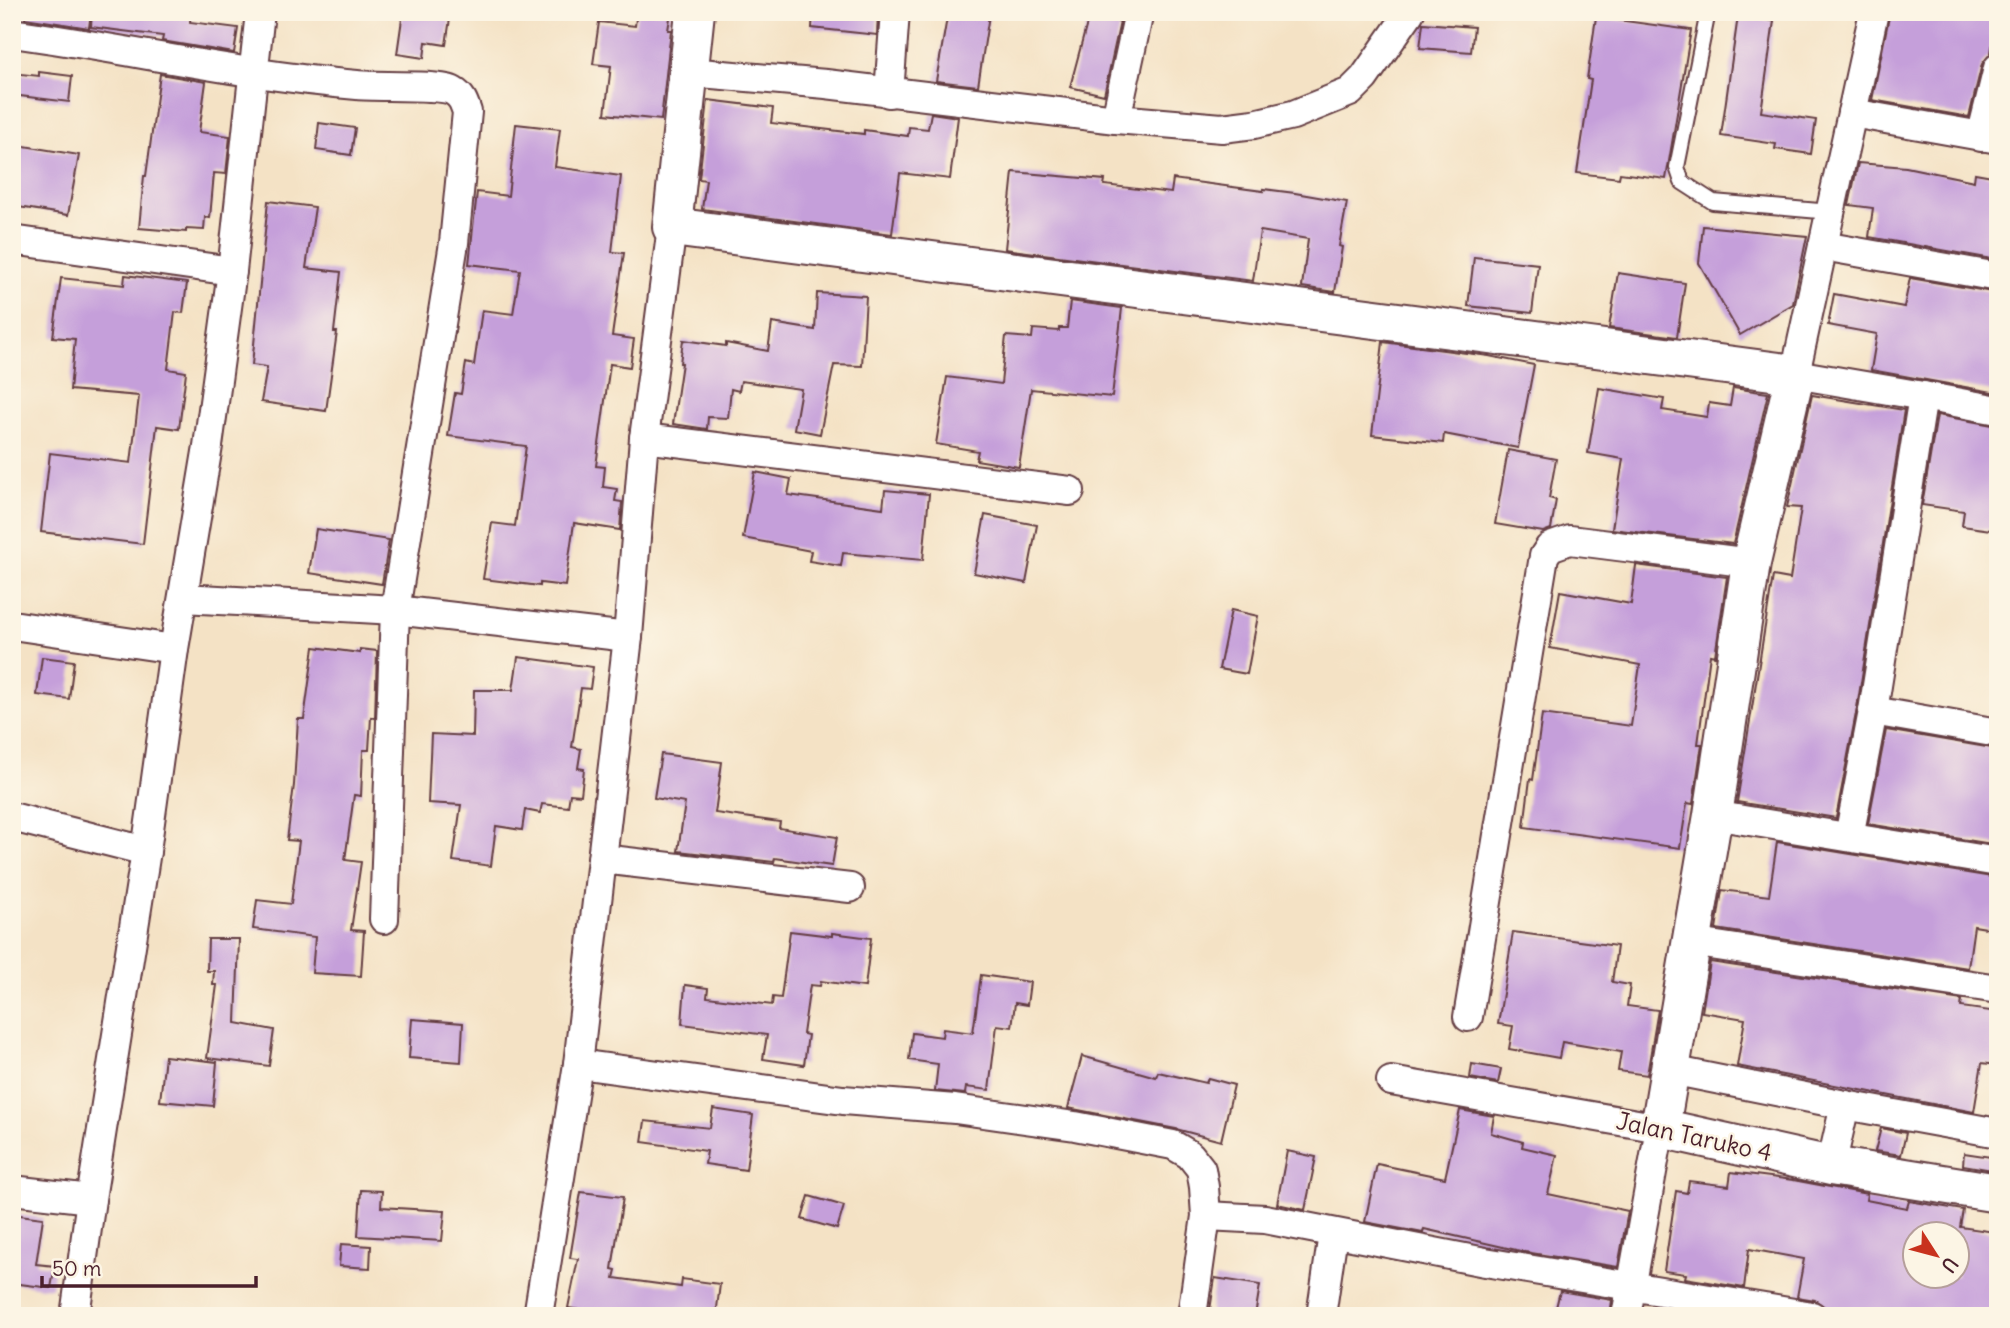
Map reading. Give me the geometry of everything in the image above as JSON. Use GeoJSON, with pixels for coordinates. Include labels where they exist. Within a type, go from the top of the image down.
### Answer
{"type":"FeatureCollection","features":[{"type":"Feature","properties":{"kind":"street"},"geometry":{"type":"LineString","coordinates":[[75,1316],[174,649],[208,446],[232,271],[260,12]]}},
{"type":"Feature","properties":{"kind":"street"},"geometry":{"type":"LineString","coordinates":[[538,1316],[578,1064],[628,637],[644,438],[672,227],[695,12]]}},
{"type":"Feature","properties":{"kind":"street"},"geometry":{"type":"LineString","coordinates":[[889,93],[895,12]]}},
{"type":"Feature","properties":{"kind":"street"},"geometry":{"type":"LineString","coordinates":[[1116,119],[1139,12]]}},
{"type":"Feature","properties":{"kind":"street"},"geometry":{"type":"LineString","coordinates":[[689,72],[826,84],[1116,119],[1222,128],[1254,124],[1303,112],[1350,92],[1364,78],[1410,12]]}},
{"type":"Feature","properties":{"kind":"street"},"geometry":{"type":"LineString","coordinates":[[1626,1316],[1671,1070],[1751,563],[1824,246],[1874,12]]}},
{"type":"Feature","properties":{"kind":"street"},"geometry":{"type":"LineString","coordinates":[[12,33],[252,73],[388,88],[442,88],[456,93],[463,100],[467,112],[454,243],[395,610],[384,919]]}},
{"type":"Feature","properties":{"kind":"street"},"geometry":{"type":"LineString","coordinates":[[1852,113],[1990,138],[1998,68]]}},
{"type":"Feature","properties":{"kind":"street"},"geometry":{"type":"LineString","coordinates":[[672,227],[1795,374],[1998,410]]}},
{"type":"Feature","properties":{"kind":"street"},"geometry":{"type":"LineString","coordinates":[[12,240],[232,271]]}},
{"type":"Feature","properties":{"kind":"street"},"geometry":{"type":"LineString","coordinates":[[1824,246],[1998,277]]}},
{"type":"Feature","properties":{"kind":"street"},"geometry":{"type":"LineString","coordinates":[[1849,837],[1873,711],[1923,396]]}},
{"type":"Feature","properties":{"kind":"street"},"geometry":{"type":"LineString","coordinates":[[644,438],[1070,491]]}},
{"type":"Feature","properties":{"kind":"street"},"geometry":{"type":"LineString","coordinates":[[1468,1017],[1544,556],[1550,547],[1570,540],[1751,563]]}},
{"type":"Feature","properties":{"kind":"street"},"geometry":{"type":"LineString","coordinates":[[183,598],[395,610],[628,637]]}},
{"type":"Feature","properties":{"kind":"street"},"geometry":{"type":"LineString","coordinates":[[12,625],[174,649]]}},
{"type":"Feature","properties":{"kind":"street"},"geometry":{"type":"LineString","coordinates":[[1873,711],[1998,733]]}},
{"type":"Feature","properties":{"kind":"street"},"geometry":{"type":"LineString","coordinates":[[1713,815],[1998,862]]}},
{"type":"Feature","properties":{"kind":"street"},"geometry":{"type":"LineString","coordinates":[[12,817],[146,850]]}},
{"type":"Feature","properties":{"kind":"street"},"geometry":{"type":"LineString","coordinates":[[602,859],[850,888]]}},
{"type":"Feature","properties":{"kind":"street"},"geometry":{"type":"LineString","coordinates":[[1691,942],[1998,989]]}},
{"type":"Feature","properties":{"kind":"street"},"geometry":{"type":"LineString","coordinates":[[578,1064],[843,1100],[955,1109],[1075,1126],[1173,1145],[1190,1155],[1201,1169],[1206,1216],[1192,1316]]}},
{"type":"Feature","properties":{"kind":"street"},"geometry":{"type":"LineString","coordinates":[[1671,1070],[1998,1133]]}},
{"type":"Feature","properties":{"kind":"street","name":"Jalan Taruko 4"},"geometry":{"type":"LineString","coordinates":[[1391,1081],[1660,1128],[1831,1166],[1998,1193]]}},
{"type":"Feature","properties":{"kind":"street"},"geometry":{"type":"LineString","coordinates":[[1831,1166],[1844,1105]]}},
{"type":"Feature","properties":{"kind":"street"},"geometry":{"type":"LineString","coordinates":[[12,1190],[91,1199]]}},
{"type":"Feature","properties":{"kind":"street"},"geometry":{"type":"LineString","coordinates":[[1206,1216],[1265,1219],[1485,1262],[1632,1285],[1774,1312],[1812,1316]]}},
{"type":"Feature","properties":{"kind":"street"},"geometry":{"type":"LineString","coordinates":[[1321,1316],[1333,1234]]}},
{"type":"Feature","properties":{"kind":"lane"},"geometry":{"type":"LineString","coordinates":[[1707,17],[1677,167],[1682,182],[1713,202],[1831,212]]}},
{"type":"Feature","properties":{"kind":"building"},"geometry":{"type":"Polygon","coordinates":[[[25,12],[91,12],[89,28],[25,18],[25,12]]]}},
{"type":"Feature","properties":{"kind":"building"},"geometry":{"type":"Polygon","coordinates":[[[92,12],[191,12],[190,22],[238,28],[234,53],[162,41],[163,36],[91,27],[92,12]]]}},
{"type":"Feature","properties":{"kind":"building"},"geometry":{"type":"Polygon","coordinates":[[[403,12],[451,12],[446,45],[426,42],[424,58],[397,54],[403,12]]]}},
{"type":"Feature","properties":{"kind":"building"},"geometry":{"type":"Polygon","coordinates":[[[637,12],[671,12],[661,120],[605,114],[611,66],[593,64],[599,22],[635,26],[637,12]]]}},
{"type":"Feature","properties":{"kind":"building"},"geometry":{"type":"Polygon","coordinates":[[[813,12],[878,12],[877,35],[812,28],[813,12]]]}},
{"type":"Feature","properties":{"kind":"building"},"geometry":{"type":"Polygon","coordinates":[[[948,12],[989,15],[978,86],[936,81],[948,12]]]}},
{"type":"Feature","properties":{"kind":"building"},"geometry":{"type":"Polygon","coordinates":[[[1090,12],[1120,12],[1104,95],[1070,87],[1090,12]]]}},
{"type":"Feature","properties":{"kind":"building"},"geometry":{"type":"Polygon","coordinates":[[[1890,12],[1998,12],[1991,53],[1982,64],[1969,117],[1872,100],[1890,12]]]}},
{"type":"Feature","properties":{"kind":"building"},"geometry":{"type":"Polygon","coordinates":[[[1738,16],[1774,21],[1761,112],[1816,120],[1811,154],[1775,149],[1776,144],[1721,136],[1738,16]]]}},
{"type":"Feature","properties":{"kind":"building"},"geometry":{"type":"Polygon","coordinates":[[[1596,17],[1691,30],[1666,179],[1620,173],[1619,178],[1577,173],[1591,80],[1587,79],[1596,17]]]}},
{"type":"Feature","properties":{"kind":"building"},"geometry":{"type":"Polygon","coordinates":[[[1423,23],[1474,27],[1471,52],[1420,48],[1423,23]]]}},
{"type":"Feature","properties":{"kind":"building"},"geometry":{"type":"Polygon","coordinates":[[[39,72],[72,76],[69,102],[12,95],[12,73],[39,76],[39,72]]]}},
{"type":"Feature","properties":{"kind":"building"},"geometry":{"type":"Polygon","coordinates":[[[160,74],[206,82],[199,132],[230,136],[226,174],[214,173],[210,218],[205,217],[204,230],[186,229],[186,232],[139,228],[160,74]]]}},
{"type":"Feature","properties":{"kind":"building"},"geometry":{"type":"Polygon","coordinates":[[[708,100],[773,108],[771,123],[864,134],[864,130],[908,136],[909,127],[928,129],[931,113],[958,117],[950,179],[900,173],[892,234],[702,209],[706,180],[699,179],[708,100]]]}},
{"type":"Feature","properties":{"kind":"building"},"geometry":{"type":"Polygon","coordinates":[[[319,123],[355,128],[351,155],[316,150],[319,123]]]}},
{"type":"Feature","properties":{"kind":"building"},"geometry":{"type":"Polygon","coordinates":[[[516,124],[560,129],[555,167],[621,176],[612,252],[624,253],[612,336],[634,339],[630,367],[610,364],[596,466],[605,467],[603,487],[617,489],[615,501],[622,502],[620,530],[574,523],[565,586],[540,583],[540,586],[483,579],[492,523],[515,526],[526,446],[448,436],[455,393],[461,394],[466,363],[474,365],[482,310],[513,314],[520,270],[469,264],[477,192],[508,196],[516,124]]]}},
{"type":"Feature","properties":{"kind":"building"},"geometry":{"type":"Polygon","coordinates":[[[12,144],[79,155],[68,215],[12,206],[12,144]]]}},
{"type":"Feature","properties":{"kind":"building"},"geometry":{"type":"Polygon","coordinates":[[[1858,163],[1906,167],[1974,181],[1975,173],[1998,177],[1998,260],[1869,237],[1873,208],[1849,205],[1858,163]]]}},
{"type":"Feature","properties":{"kind":"building"},"geometry":{"type":"Polygon","coordinates":[[[1013,172],[1105,180],[1104,185],[1171,193],[1173,179],[1295,193],[1347,202],[1339,246],[1342,247],[1335,292],[1302,287],[1308,239],[1260,231],[1253,281],[1005,249],[1013,172]]]}},
{"type":"Feature","properties":{"kind":"building"},"geometry":{"type":"Polygon","coordinates":[[[268,201],[315,207],[306,268],[341,272],[334,332],[337,332],[326,411],[261,402],[267,367],[252,365],[268,201]]]}},
{"type":"Feature","properties":{"kind":"building"},"geometry":{"type":"Polygon","coordinates":[[[1703,226],[1807,236],[1793,304],[1740,335],[1699,263],[1703,226]]]}},
{"type":"Feature","properties":{"kind":"building"},"geometry":{"type":"Polygon","coordinates":[[[1474,257],[1538,264],[1532,313],[1468,306],[1474,257]]]}},
{"type":"Feature","properties":{"kind":"building"},"geometry":{"type":"Polygon","coordinates":[[[1618,273],[1685,283],[1677,337],[1609,328],[1618,273]]]}},
{"type":"Feature","properties":{"kind":"building"},"geometry":{"type":"Polygon","coordinates":[[[125,275],[187,283],[183,313],[175,312],[168,369],[186,372],[179,429],[157,426],[143,544],[41,532],[50,453],[131,463],[139,396],[70,390],[75,339],[53,337],[61,278],[124,285],[125,275]]]}},
{"type":"Feature","properties":{"kind":"building"},"geometry":{"type":"Polygon","coordinates":[[[1910,278],[1998,293],[1998,393],[1871,370],[1877,334],[1828,325],[1834,294],[1904,307],[1910,278]]]}},
{"type":"Feature","properties":{"kind":"building"},"geometry":{"type":"Polygon","coordinates":[[[817,293],[866,296],[862,366],[834,365],[820,434],[794,429],[801,389],[741,381],[739,391],[731,389],[728,418],[708,417],[707,429],[673,424],[683,340],[726,346],[726,343],[768,351],[772,323],[815,330],[817,293]]]}},
{"type":"Feature","properties":{"kind":"building"},"geometry":{"type":"Polygon","coordinates":[[[1070,301],[1122,308],[1112,397],[1031,389],[1019,467],[976,460],[978,451],[936,444],[947,377],[1001,384],[1006,336],[1032,338],[1033,329],[1059,331],[1059,328],[1067,328],[1070,301]]]}},
{"type":"Feature","properties":{"kind":"building"},"geometry":{"type":"Polygon","coordinates":[[[1383,342],[1489,356],[1534,365],[1518,448],[1444,434],[1443,443],[1372,435],[1383,342]]]}},
{"type":"Feature","properties":{"kind":"building"},"geometry":{"type":"Polygon","coordinates":[[[1599,388],[1664,399],[1662,410],[1707,417],[1709,403],[1730,406],[1733,388],[1768,393],[1733,544],[1612,529],[1623,459],[1588,453],[1599,388]]]}},
{"type":"Feature","properties":{"kind":"building"},"geometry":{"type":"Polygon","coordinates":[[[1812,395],[1904,410],[1857,708],[1836,818],[1737,802],[1773,576],[1790,579],[1801,508],[1787,507],[1812,395]]]}},
{"type":"Feature","properties":{"kind":"building"},"geometry":{"type":"Polygon","coordinates":[[[1937,415],[1998,426],[1998,531],[1962,526],[1964,511],[1922,505],[1937,415]]]}},
{"type":"Feature","properties":{"kind":"building"},"geometry":{"type":"Polygon","coordinates":[[[1508,450],[1556,459],[1549,498],[1556,500],[1551,529],[1543,532],[1495,524],[1508,450]]]}},
{"type":"Feature","properties":{"kind":"building"},"geometry":{"type":"Polygon","coordinates":[[[755,472],[791,479],[788,495],[883,508],[885,490],[929,494],[923,560],[843,553],[841,566],[809,561],[811,551],[743,538],[755,472]]]}},
{"type":"Feature","properties":{"kind":"building"},"geometry":{"type":"Polygon","coordinates":[[[985,515],[1037,525],[1026,583],[974,573],[985,515]]]}},
{"type":"Feature","properties":{"kind":"building"},"geometry":{"type":"Polygon","coordinates":[[[316,529],[389,540],[382,584],[309,573],[316,529]]]}},
{"type":"Feature","properties":{"kind":"building"},"geometry":{"type":"Polygon","coordinates":[[[1636,565],[1727,577],[1715,656],[1710,655],[1698,744],[1702,744],[1693,804],[1687,803],[1680,848],[1524,827],[1542,714],[1631,726],[1640,665],[1550,648],[1560,591],[1631,604],[1636,565]]]}},
{"type":"Feature","properties":{"kind":"building"},"geometry":{"type":"Polygon","coordinates":[[[1231,610],[1258,616],[1247,674],[1219,669],[1231,610]]]}},
{"type":"Feature","properties":{"kind":"building"},"geometry":{"type":"Polygon","coordinates":[[[314,647],[360,653],[360,649],[377,651],[375,718],[371,717],[369,750],[363,750],[361,796],[354,795],[345,860],[361,862],[351,930],[364,931],[361,976],[312,973],[315,937],[253,929],[257,900],[291,904],[299,841],[287,840],[298,719],[304,719],[314,647]]]}},
{"type":"Feature","properties":{"kind":"building"},"geometry":{"type":"Polygon","coordinates":[[[42,657],[74,661],[69,699],[37,695],[42,657]]]}},
{"type":"Feature","properties":{"kind":"building"},"geometry":{"type":"Polygon","coordinates":[[[518,657],[593,667],[590,689],[581,688],[572,747],[581,749],[578,768],[584,769],[581,795],[570,794],[568,807],[542,804],[540,813],[525,810],[522,830],[496,826],[491,866],[453,861],[461,805],[428,803],[431,734],[473,736],[474,690],[513,690],[518,657]]]}},
{"type":"Feature","properties":{"kind":"building"},"geometry":{"type":"Polygon","coordinates":[[[1886,730],[1998,749],[1998,845],[1868,824],[1886,730]]]}},
{"type":"Feature","properties":{"kind":"building"},"geometry":{"type":"Polygon","coordinates":[[[661,754],[722,762],[715,813],[780,822],[779,828],[837,837],[832,866],[775,858],[774,862],[678,851],[685,803],[654,798],[661,754]]]}},
{"type":"Feature","properties":{"kind":"building"},"geometry":{"type":"Polygon","coordinates":[[[1777,842],[1998,878],[1998,930],[1974,926],[1968,968],[1716,929],[1722,890],[1769,896],[1777,842]]]}},
{"type":"Feature","properties":{"kind":"building"},"geometry":{"type":"Polygon","coordinates":[[[790,931],[871,938],[865,987],[821,981],[820,986],[810,985],[803,1034],[808,1035],[804,1065],[763,1059],[767,1035],[682,1024],[685,985],[708,988],[707,997],[772,1005],[773,997],[781,998],[790,931]]]}},
{"type":"Feature","properties":{"kind":"building"},"geometry":{"type":"Polygon","coordinates":[[[1513,932],[1617,946],[1612,982],[1630,985],[1627,1006],[1658,1010],[1647,1075],[1618,1071],[1621,1052],[1562,1042],[1559,1058],[1509,1049],[1513,1026],[1498,1024],[1513,932]]]}},
{"type":"Feature","properties":{"kind":"building"},"geometry":{"type":"Polygon","coordinates":[[[208,939],[239,939],[236,1023],[274,1030],[269,1066],[207,1058],[217,985],[213,985],[214,971],[207,971],[208,939]]]}},
{"type":"Feature","properties":{"kind":"building"},"geometry":{"type":"Polygon","coordinates":[[[1710,962],[1962,1000],[1961,1007],[1998,1012],[1998,1065],[1982,1063],[1974,1112],[1737,1066],[1745,1019],[1702,1012],[1710,962]]]}},
{"type":"Feature","properties":{"kind":"building"},"geometry":{"type":"Polygon","coordinates":[[[981,975],[1030,982],[1027,1005],[1015,1003],[1012,1027],[997,1025],[989,1090],[966,1087],[965,1094],[935,1091],[938,1064],[909,1060],[912,1033],[942,1037],[943,1029],[973,1033],[981,975]]]}},
{"type":"Feature","properties":{"kind":"building"},"geometry":{"type":"Polygon","coordinates":[[[412,1019],[463,1023],[461,1062],[409,1058],[412,1019]]]}},
{"type":"Feature","properties":{"kind":"building"},"geometry":{"type":"Polygon","coordinates":[[[165,1056],[217,1062],[213,1106],[160,1101],[165,1056]]]}},
{"type":"Feature","properties":{"kind":"building"},"geometry":{"type":"Polygon","coordinates":[[[1082,1056],[1156,1077],[1158,1072],[1206,1083],[1208,1078],[1234,1085],[1221,1141],[1176,1129],[1068,1108],[1082,1056]]]}},
{"type":"Feature","properties":{"kind":"building"},"geometry":{"type":"Polygon","coordinates":[[[1472,1064],[1501,1069],[1498,1083],[1470,1078],[1472,1064]]]}},
{"type":"Feature","properties":{"kind":"building"},"geometry":{"type":"Polygon","coordinates":[[[713,1109],[753,1115],[746,1170],[705,1164],[707,1151],[642,1142],[645,1121],[710,1128],[713,1109]]]}},
{"type":"Feature","properties":{"kind":"building"},"geometry":{"type":"Polygon","coordinates":[[[1460,1110],[1494,1116],[1491,1133],[1523,1142],[1522,1147],[1557,1155],[1548,1194],[1628,1211],[1618,1267],[1525,1252],[1424,1229],[1423,1233],[1365,1222],[1377,1164],[1445,1178],[1460,1110]]]}},
{"type":"Feature","properties":{"kind":"building"},"geometry":{"type":"Polygon","coordinates":[[[1881,1128],[1906,1133],[1901,1155],[1875,1151],[1881,1128]]]}},
{"type":"Feature","properties":{"kind":"building"},"geometry":{"type":"Polygon","coordinates":[[[1287,1151],[1316,1157],[1305,1210],[1277,1204],[1287,1151]]]}},
{"type":"Feature","properties":{"kind":"building"},"geometry":{"type":"Polygon","coordinates":[[[1964,1153],[1998,1158],[1998,1171],[1963,1165],[1964,1153]]]}},
{"type":"Feature","properties":{"kind":"building"},"geometry":{"type":"Polygon","coordinates":[[[1731,1172],[1867,1194],[1866,1200],[1907,1208],[1909,1201],[1963,1210],[1961,1220],[1902,1220],[1902,1290],[1972,1290],[1972,1229],[1995,1232],[1993,1247],[1998,1247],[1998,1316],[1876,1316],[1826,1308],[1815,1300],[1797,1297],[1804,1259],[1749,1249],[1744,1288],[1685,1278],[1686,1274],[1664,1271],[1676,1191],[1687,1193],[1689,1181],[1729,1186],[1731,1172]]]}},
{"type":"Feature","properties":{"kind":"building"},"geometry":{"type":"Polygon","coordinates":[[[361,1190],[382,1191],[381,1207],[445,1211],[442,1241],[358,1236],[361,1190]]]}},
{"type":"Feature","properties":{"kind":"building"},"geometry":{"type":"Polygon","coordinates":[[[581,1192],[623,1197],[612,1269],[616,1270],[614,1278],[681,1287],[682,1279],[720,1284],[716,1316],[657,1313],[657,1316],[615,1316],[568,1308],[578,1259],[570,1258],[581,1192]]]}},
{"type":"Feature","properties":{"kind":"building"},"geometry":{"type":"Polygon","coordinates":[[[809,1196],[844,1206],[837,1229],[802,1219],[809,1196]]]}},
{"type":"Feature","properties":{"kind":"building"},"geometry":{"type":"Polygon","coordinates":[[[12,1214],[43,1218],[36,1264],[55,1266],[51,1288],[12,1283],[12,1214]]]}},
{"type":"Feature","properties":{"kind":"building"},"geometry":{"type":"Polygon","coordinates":[[[341,1244],[371,1246],[370,1268],[339,1266],[341,1244]]]}},
{"type":"Feature","properties":{"kind":"building"},"geometry":{"type":"Polygon","coordinates":[[[1215,1278],[1260,1285],[1255,1316],[1209,1316],[1215,1278]]]}},
{"type":"Feature","properties":{"kind":"building"},"geometry":{"type":"Polygon","coordinates":[[[1560,1291],[1612,1300],[1610,1316],[1554,1316],[1560,1291]]]}}]}
